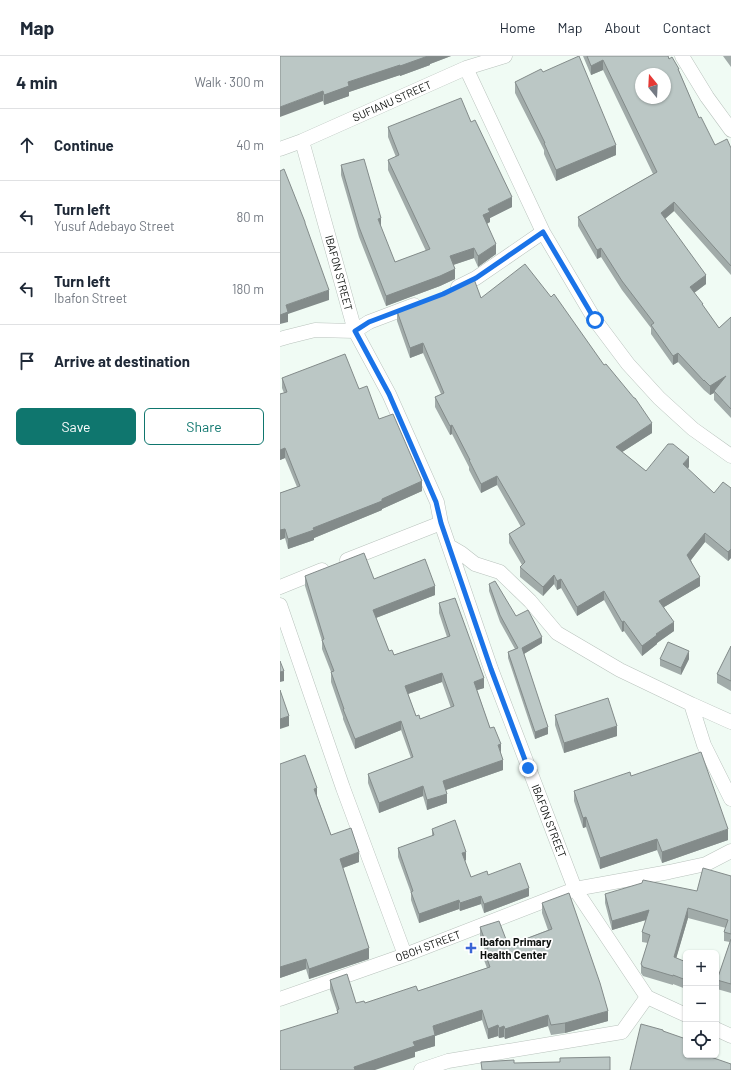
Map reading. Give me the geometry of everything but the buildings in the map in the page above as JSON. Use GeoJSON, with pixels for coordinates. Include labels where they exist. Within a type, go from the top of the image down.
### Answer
{"type":"FeatureCollection","features":[{"type":"Feature","properties":{"kind":"street","name":"SUFIANU STREET"},"geometry":{"type":"LineString","coordinates":[[280,150],[466,68],[505,56]]}},
{"type":"Feature","properties":{"kind":"street"},"geometry":{"type":"LineString","coordinates":[[682,56],[707,97],[731,130]]}},
{"type":"Feature","properties":{"kind":"street"},"geometry":{"type":"LineString","coordinates":[[466,68],[543,232],[595,320],[628,364],[659,398],[694,429],[731,456]]}},
{"type":"Feature","properties":{"kind":"street","name":"IBAFON STREET"},"geometry":{"type":"LineString","coordinates":[[302,141],[355,331],[389,394],[436,502],[441,523],[491,669],[575,889],[647,997]]}},
{"type":"Feature","properties":{"kind":"street"},"geometry":{"type":"LineString","coordinates":[[450,291],[476,278],[543,232]]}},
{"type":"Feature","properties":{"kind":"street"},"geometry":{"type":"LineString","coordinates":[[280,339],[315,330],[355,331],[369,322],[428,300]]}},
{"type":"Feature","properties":{"kind":"street"},"geometry":{"type":"LineString","coordinates":[[280,587],[441,523]]}},
{"type":"Feature","properties":{"kind":"street"},"geometry":{"type":"LineString","coordinates":[[449,546],[475,564],[500,572],[530,602],[557,633],[620,670],[731,722]]}},
{"type":"Feature","properties":{"kind":"street"},"geometry":{"type":"LineString","coordinates":[[280,605],[343,788],[405,955]]}},
{"type":"Feature","properties":{"kind":"street"},"geometry":{"type":"LineString","coordinates":[[690,704],[704,745],[731,799]]}},
{"type":"Feature","properties":{"kind":"street","name":"OBOH STREET"},"geometry":{"type":"LineString","coordinates":[[280,999],[405,955],[575,889],[706,864],[731,851]]}},
{"type":"Feature","properties":{"kind":"street"},"geometry":{"type":"LineString","coordinates":[[421,1070],[450,1066],[622,1032],[647,997],[683,1014]]}},
{"type":"Feature","properties":{"kind":"street"},"geometry":{"type":"LineString","coordinates":[[719,1030],[731,1036]]}},
{"type":"Feature","properties":{"kind":"place","name":"Ibafon Primary Health Center"},"geometry":{"type":"Point","coordinates":[471,948]}},
{"type":"Feature","properties":{"kind":"route"},"geometry":{"type":"LineString","coordinates":[[528,768],[491,669],[441,523],[436,502],[389,394],[355,331],[369,322],[443,294],[476,278],[543,232],[595,320]]}}]}
